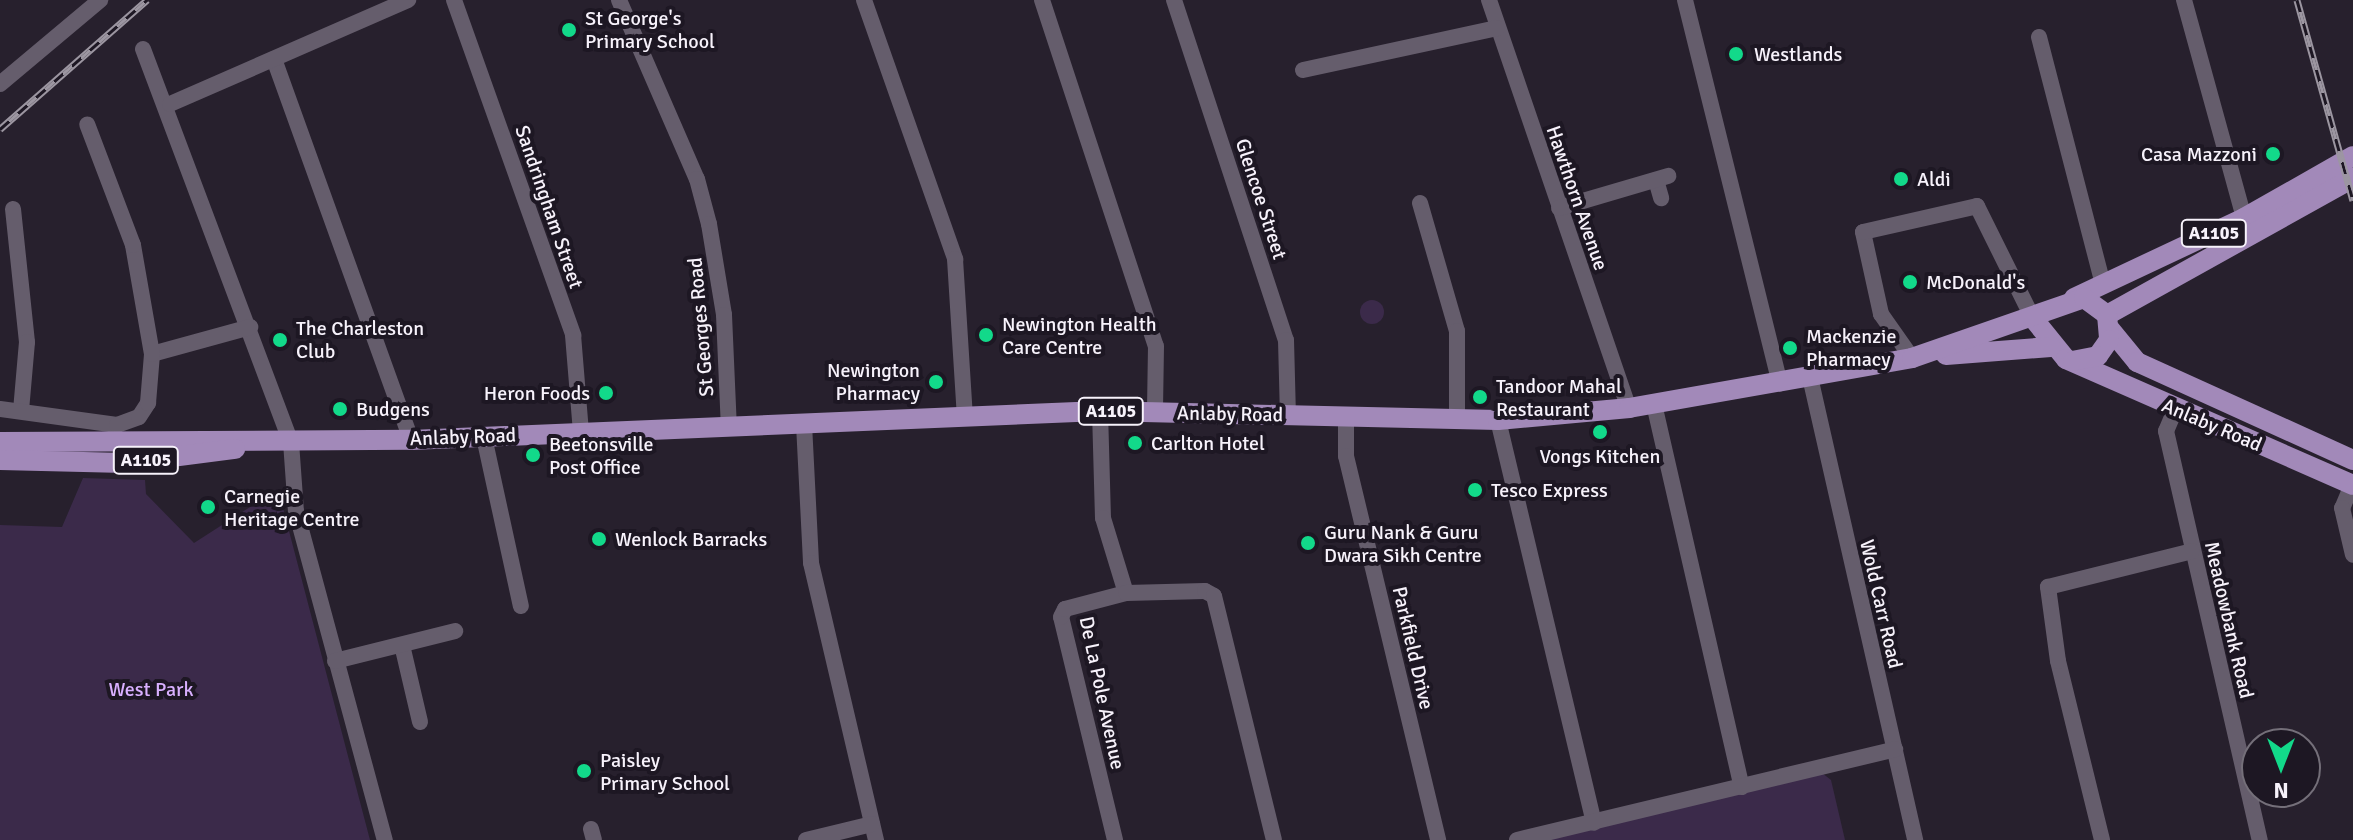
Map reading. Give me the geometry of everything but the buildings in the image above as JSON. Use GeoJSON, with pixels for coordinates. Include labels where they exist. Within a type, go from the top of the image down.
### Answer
{"type":"FeatureCollection","features":[{"type":"Feature","properties":{"kind":"main road","name":"A1105"},"geometry":{"type":"LineString","coordinates":[[2032,317],[2244,218],[2353,156]]}},
{"type":"Feature","properties":{"kind":"main road","name":"A1105"},"geometry":{"type":"LineString","coordinates":[[2073,361],[2098,356],[2109,322],[2353,178]]}},
{"type":"Feature","properties":{"kind":"main road"},"geometry":{"type":"LineString","coordinates":[[2051,347],[2046,329],[2064,302],[2092,301],[2109,322]]}},
{"type":"Feature","properties":{"kind":"main road","name":"Anlaby Road"},"geometry":{"type":"LineString","coordinates":[[1919,357],[2032,317]]}},
{"type":"Feature","properties":{"kind":"main road"},"geometry":{"type":"LineString","coordinates":[[2032,317],[2051,347],[2073,361]]}},
{"type":"Feature","properties":{"kind":"main road","name":"Anlaby Road"},"geometry":{"type":"LineString","coordinates":[[2109,322],[2137,362],[2353,460]]}},
{"type":"Feature","properties":{"kind":"main road","name":"Anlaby Road"},"geometry":{"type":"LineString","coordinates":[[0,442],[411,440],[1100,411],[1498,420],[1629,408],[1919,357],[2051,347]]}},
{"type":"Feature","properties":{"kind":"main road","name":"Anlaby Road"},"geometry":{"type":"LineString","coordinates":[[2073,361],[2175,410],[2352,485]]}},
{"type":"Feature","properties":{"kind":"main road","name":"Anlaby Road"},"geometry":{"type":"LineString","coordinates":[[0,460],[125,463],[291,442]]}},
{"type":"Feature","properties":{"kind":"street"},"geometry":{"type":"LineString","coordinates":[[0,84],[100,0]]}},
{"type":"Feature","properties":{"kind":"street"},"geometry":{"type":"LineString","coordinates":[[170,104],[408,0]]}},
{"type":"Feature","properties":{"kind":"street","name":"Sandringham Street"},"geometry":{"type":"LineString","coordinates":[[454,0],[573,335],[581,432]]}},
{"type":"Feature","properties":{"kind":"street","name":"St Georges Road"},"geometry":{"type":"LineString","coordinates":[[619,0],[697,179],[709,224],[724,315],[729,428]]}},
{"type":"Feature","properties":{"kind":"street"},"geometry":{"type":"LineString","coordinates":[[864,0],[955,259],[965,417]]}},
{"type":"Feature","properties":{"kind":"street"},"geometry":{"type":"LineString","coordinates":[[1042,0],[1156,346],[1155,412]]}},
{"type":"Feature","properties":{"kind":"street","name":"Glencoe Street"},"geometry":{"type":"LineString","coordinates":[[1174,0],[1286,340],[1288,415]]}},
{"type":"Feature","properties":{"kind":"street","name":"Hawthorn Avenue"},"geometry":{"type":"LineString","coordinates":[[1489,0],[1629,408]]}},
{"type":"Feature","properties":{"kind":"street"},"geometry":{"type":"LineString","coordinates":[[1685,0],[1780,383]]}},
{"type":"Feature","properties":{"kind":"street"},"geometry":{"type":"LineString","coordinates":[[2184,0],[2244,218]]}},
{"type":"Feature","properties":{"kind":"street"},"geometry":{"type":"LineString","coordinates":[[1303,70],[1497,28]]}},
{"type":"Feature","properties":{"kind":"street"},"geometry":{"type":"LineString","coordinates":[[2039,37],[2103,285]]}},
{"type":"Feature","properties":{"kind":"street"},"geometry":{"type":"LineString","coordinates":[[143,49],[170,104],[291,442],[296,511],[385,840]]}},
{"type":"Feature","properties":{"kind":"street"},"geometry":{"type":"LineString","coordinates":[[274,59],[411,440]]}},
{"type":"Feature","properties":{"kind":"street"},"geometry":{"type":"LineString","coordinates":[[0,409],[117,425],[139,417],[152,354],[133,245],[87,124]]}},
{"type":"Feature","properties":{"kind":"street"},"geometry":{"type":"LineString","coordinates":[[1559,208],[1662,178],[1661,198]]}},
{"type":"Feature","properties":{"kind":"street"},"geometry":{"type":"LineString","coordinates":[[1420,203],[1457,331],[1457,419]]}},
{"type":"Feature","properties":{"kind":"street"},"geometry":{"type":"LineString","coordinates":[[1919,357],[1881,314],[1863,232],[1977,206],[2032,317]]}},
{"type":"Feature","properties":{"kind":"street"},"geometry":{"type":"LineString","coordinates":[[13,209],[27,342],[21,411]]}},
{"type":"Feature","properties":{"kind":"street"},"geometry":{"type":"LineString","coordinates":[[152,354],[250,327]]}},
{"type":"Feature","properties":{"kind":"street","name":"Wold Carr Road"},"geometry":{"type":"LineString","coordinates":[[1810,377],[1915,840]]}},
{"type":"Feature","properties":{"kind":"street"},"geometry":{"type":"LineString","coordinates":[[1654,404],[1742,787]]}},
{"type":"Feature","properties":{"kind":"street","name":"Meadowbank Road"},"geometry":{"type":"LineString","coordinates":[[2175,410],[2166,431],[2260,840]]}},
{"type":"Feature","properties":{"kind":"street"},"geometry":{"type":"LineString","coordinates":[[1100,411],[1103,518],[1126,593]]}},
{"type":"Feature","properties":{"kind":"street","name":"Parkfield Drive"},"geometry":{"type":"LineString","coordinates":[[1346,417],[1346,456],[1438,840]]}},
{"type":"Feature","properties":{"kind":"street"},"geometry":{"type":"LineString","coordinates":[[1498,420],[1594,823]]}},
{"type":"Feature","properties":{"kind":"street"},"geometry":{"type":"LineString","coordinates":[[804,424],[811,563],[874,832],[806,840]]}},
{"type":"Feature","properties":{"kind":"street"},"geometry":{"type":"LineString","coordinates":[[484,437],[521,606]]}},
{"type":"Feature","properties":{"kind":"street"},"geometry":{"type":"LineString","coordinates":[[2352,485],[2342,508],[2353,555]]}},
{"type":"Feature","properties":{"kind":"street"},"geometry":{"type":"LineString","coordinates":[[2102,840],[2058,661],[2048,587],[2192,551]]}},
{"type":"Feature","properties":{"kind":"street","name":"De La Pole Avenue"},"geometry":{"type":"LineString","coordinates":[[1115,840],[1061,617],[1065,609],[1126,593],[1214,596],[1274,840]]}},
{"type":"Feature","properties":{"kind":"street"},"geometry":{"type":"LineString","coordinates":[[335,661],[455,631]]}},
{"type":"Feature","properties":{"kind":"street"},"geometry":{"type":"LineString","coordinates":[[402,645],[420,722]]}},
{"type":"Feature","properties":{"kind":"street"},"geometry":{"type":"LineString","coordinates":[[1517,840],[1895,749]]}},
{"type":"Feature","properties":{"kind":"green space"},"geometry":{"type":"Polygon","coordinates":[[[1372,300],[1380,304],[1384,312],[1380,320],[1372,324],[1364,320],[1360,312],[1364,304],[1372,300]]]}},
{"type":"Feature","properties":{"kind":"green space","name":"West Park"},"geometry":{"type":"Polygon","coordinates":[[[83,478],[145,480],[146,494],[194,543],[278,489],[370,840],[0,840],[0,525],[62,527],[83,478]]]}},
{"type":"Feature","properties":{"kind":"green space"},"geometry":{"type":"Polygon","coordinates":[[[1822,773],[1831,780],[1845,840],[1545,840],[1822,773]]]}},
{"type":"Feature","properties":{"kind":"railway"},"geometry":{"type":"LineString","coordinates":[[0,129],[147,0]]}},
{"type":"Feature","properties":{"kind":"railway"},"geometry":{"type":"LineString","coordinates":[[2297,0],[2353,200]]}},
{"type":"Feature","properties":{"kind":"place","name":"St George's Primary School"},"geometry":{"type":"Point","coordinates":[569,30]}},
{"type":"Feature","properties":{"kind":"place","name":"Westlands"},"geometry":{"type":"Point","coordinates":[1736,54]}},
{"type":"Feature","properties":{"kind":"place","name":"Casa Mazzoni"},"geometry":{"type":"Point","coordinates":[2273,154]}},
{"type":"Feature","properties":{"kind":"place","name":"Aldi"},"geometry":{"type":"Point","coordinates":[1901,179]}},
{"type":"Feature","properties":{"kind":"place","name":"McDonald's"},"geometry":{"type":"Point","coordinates":[1910,282]}},
{"type":"Feature","properties":{"kind":"place","name":"Newington Health Care Centre"},"geometry":{"type":"Point","coordinates":[986,335]}},
{"type":"Feature","properties":{"kind":"place","name":"The Charleston Club"},"geometry":{"type":"Point","coordinates":[280,340]}},
{"type":"Feature","properties":{"kind":"place","name":"Mackenzie Pharmacy"},"geometry":{"type":"Point","coordinates":[1790,348]}},
{"type":"Feature","properties":{"kind":"place","name":"Newington Pharmacy"},"geometry":{"type":"Point","coordinates":[936,382]}},
{"type":"Feature","properties":{"kind":"place","name":"Heron Foods"},"geometry":{"type":"Point","coordinates":[606,393]}},
{"type":"Feature","properties":{"kind":"place","name":"Tandoor Mahal Restaurant"},"geometry":{"type":"Point","coordinates":[1480,397]}},
{"type":"Feature","properties":{"kind":"place","name":"Budgens"},"geometry":{"type":"Point","coordinates":[340,409]}},
{"type":"Feature","properties":{"kind":"place","name":"Vongs Kitchen"},"geometry":{"type":"Point","coordinates":[1600,432]}},
{"type":"Feature","properties":{"kind":"place","name":"Carlton Hotel"},"geometry":{"type":"Point","coordinates":[1135,443]}},
{"type":"Feature","properties":{"kind":"place","name":"Beetonsville Post Office"},"geometry":{"type":"Point","coordinates":[533,455]}},
{"type":"Feature","properties":{"kind":"place","name":"Tesco Express"},"geometry":{"type":"Point","coordinates":[1475,490]}},
{"type":"Feature","properties":{"kind":"place","name":"Carnegie Heritage Centre"},"geometry":{"type":"Point","coordinates":[208,507]}},
{"type":"Feature","properties":{"kind":"place","name":"Wenlock Barracks"},"geometry":{"type":"Point","coordinates":[599,539]}},
{"type":"Feature","properties":{"kind":"place","name":"Guru Nank & Guru Dwara Sikh Centre"},"geometry":{"type":"Point","coordinates":[1308,543]}},
{"type":"Feature","properties":{"kind":"place","name":"Paisley Primary School"},"geometry":{"type":"Point","coordinates":[584,771]}}]}
